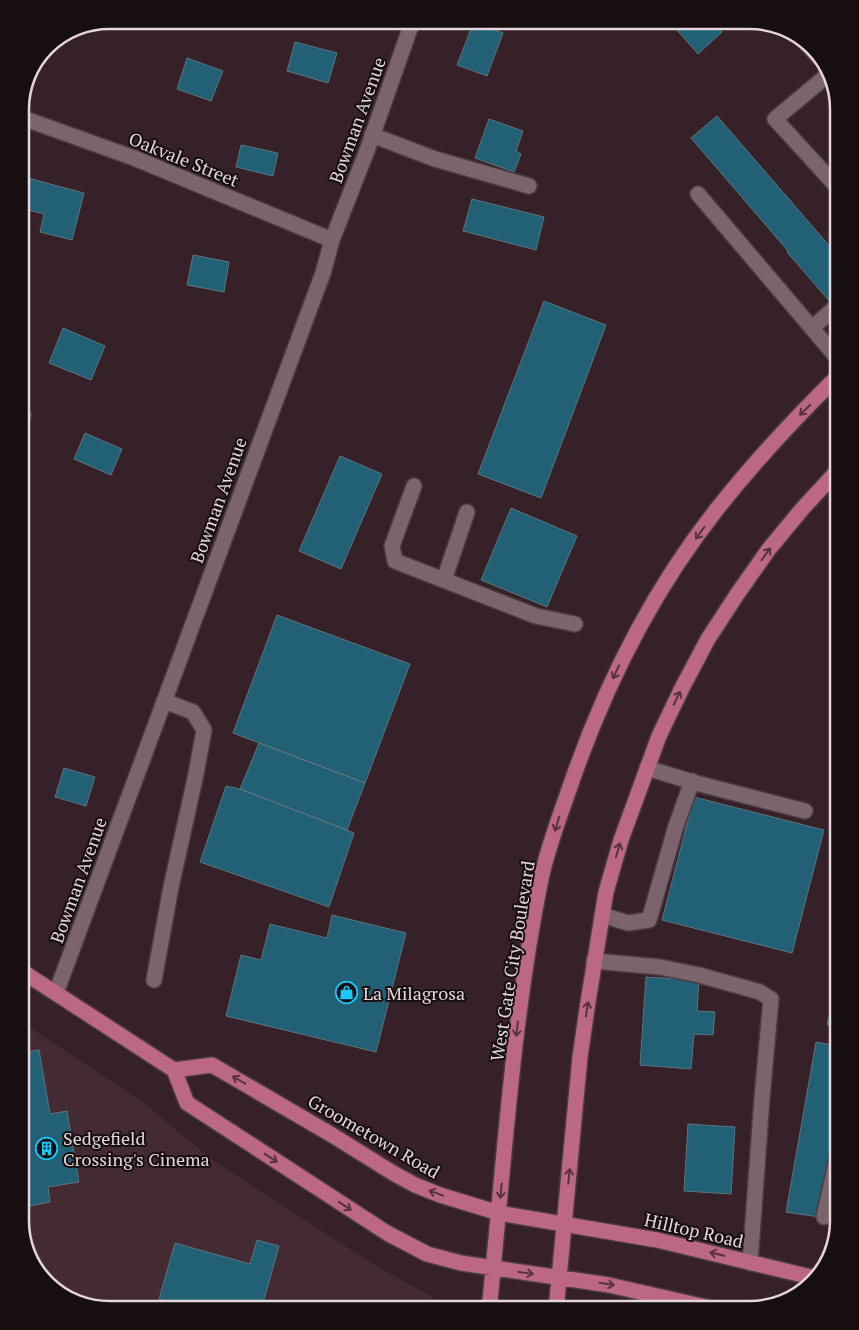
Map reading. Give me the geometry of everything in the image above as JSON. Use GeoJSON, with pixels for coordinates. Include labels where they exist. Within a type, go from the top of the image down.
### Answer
{"type":"FeatureCollection","features":[{"type":"Feature","properties":{"kind":"main road","name":"West Gate City Boulevard"},"geometry":{"type":"LineString","coordinates":[[490,1301],[515,1050],[522,993],[542,877],[558,820],[598,710],[651,606],[683,556],[717,509],[754,465],[795,419],[830,384]]}},
{"type":"Feature","properties":{"kind":"main road"},"geometry":{"type":"LineString","coordinates":[[557,1301],[580,1057],[606,892],[621,840],[659,736],[708,639],[769,549],[830,479]]}},
{"type":"Feature","properties":{"kind":"main road"},"geometry":{"type":"LineString","coordinates":[[29,976],[174,1070],[188,1103],[387,1233],[438,1257],[461,1263],[609,1284],[668,1301]]}},
{"type":"Feature","properties":{"kind":"main road","name":"Groometown Road"},"geometry":{"type":"LineString","coordinates":[[174,1070],[212,1065],[332,1134],[392,1173],[415,1185],[440,1195],[499,1213],[564,1224]]}},
{"type":"Feature","properties":{"kind":"main road","name":"Hilltop Road"},"geometry":{"type":"LineString","coordinates":[[564,1224],[657,1240],[808,1276]]}},
{"type":"Feature","properties":{"kind":"street","name":"Bowman Avenue"},"geometry":{"type":"LineString","coordinates":[[56,993],[323,273],[332,240],[410,29]]}},
{"type":"Feature","properties":{"kind":"street"},"geometry":{"type":"LineString","coordinates":[[824,78],[775,119],[830,178]]}},
{"type":"Feature","properties":{"kind":"street","name":"Oakvale Street"},"geometry":{"type":"LineString","coordinates":[[29,120],[134,158],[332,240]]}},
{"type":"Feature","properties":{"kind":"street"},"geometry":{"type":"LineString","coordinates":[[372,135],[435,159],[529,186]]}},
{"type":"Feature","properties":{"kind":"street"},"geometry":{"type":"LineString","coordinates":[[698,194],[830,349]]}},
{"type":"Feature","properties":{"kind":"street"},"geometry":{"type":"LineString","coordinates":[[812,328],[830,312]]}},
{"type":"Feature","properties":{"kind":"street"},"geometry":{"type":"LineString","coordinates":[[414,486],[392,546],[395,561],[536,616],[575,624]]}},
{"type":"Feature","properties":{"kind":"street"},"geometry":{"type":"LineString","coordinates":[[444,580],[467,512]]}},
{"type":"Feature","properties":{"kind":"street"},"geometry":{"type":"LineString","coordinates":[[154,980],[171,887],[204,730],[193,712],[164,701]]}},
{"type":"Feature","properties":{"kind":"street"},"geometry":{"type":"LineString","coordinates":[[647,768],[805,810]]}},
{"type":"Feature","properties":{"kind":"street"},"geometry":{"type":"LineString","coordinates":[[602,916],[628,923],[649,920],[675,829],[692,781]]}},
{"type":"Feature","properties":{"kind":"street"},"geometry":{"type":"LineString","coordinates":[[594,961],[660,968],[699,975],[760,992],[771,999],[750,1262]]}},
{"type":"Feature","properties":{"kind":"street"},"geometry":{"type":"LineString","coordinates":[[824,1218],[830,1191]]}},
{"type":"Feature","properties":{"kind":"shaded area"},"geometry":{"type":"Polygon","coordinates":[[[29,1027],[140,1100],[214,1161],[373,1264],[431,1296],[435,1301],[104,1301],[83,1297],[64,1288],[39,1261],[29,1232],[29,1027]]]}},
{"type":"Feature","properties":{"kind":"building"},"geometry":{"type":"Polygon","coordinates":[[[471,29],[493,29],[503,33],[487,76],[457,65],[471,29]]]}},
{"type":"Feature","properties":{"kind":"building"},"geometry":{"type":"Polygon","coordinates":[[[676,29],[719,29],[722,32],[698,54],[676,29]]]}},
{"type":"Feature","properties":{"kind":"building"},"geometry":{"type":"Polygon","coordinates":[[[295,42],[337,53],[328,83],[287,71],[295,42]]]}},
{"type":"Feature","properties":{"kind":"building"},"geometry":{"type":"Polygon","coordinates":[[[187,58],[223,71],[211,101],[177,89],[187,58]]]}},
{"type":"Feature","properties":{"kind":"building"},"geometry":{"type":"Polygon","coordinates":[[[717,116],[830,247],[830,302],[788,251],[691,138],[717,116]]]}},
{"type":"Feature","properties":{"kind":"building"},"geometry":{"type":"Polygon","coordinates":[[[489,119],[523,131],[516,151],[521,154],[514,172],[475,158],[489,119]]]}},
{"type":"Feature","properties":{"kind":"building"},"geometry":{"type":"Polygon","coordinates":[[[241,145],[278,153],[273,176],[236,167],[241,145]]]}},
{"type":"Feature","properties":{"kind":"building"},"geometry":{"type":"Polygon","coordinates":[[[29,178],[84,193],[72,240],[40,232],[44,214],[29,210],[29,178]]]}},
{"type":"Feature","properties":{"kind":"building"},"geometry":{"type":"Polygon","coordinates":[[[472,199],[544,217],[536,250],[463,231],[472,199]]]}},
{"type":"Feature","properties":{"kind":"building"},"geometry":{"type":"Polygon","coordinates":[[[193,255],[229,262],[224,292],[187,285],[193,255]]]}},
{"type":"Feature","properties":{"kind":"building"},"geometry":{"type":"Polygon","coordinates":[[[544,301],[606,325],[541,498],[478,474],[544,301]]]}},
{"type":"Feature","properties":{"kind":"building"},"geometry":{"type":"Polygon","coordinates":[[[63,328],[105,346],[91,380],[49,363],[63,328]]]}},
{"type":"Feature","properties":{"kind":"building"},"geometry":{"type":"Polygon","coordinates":[[[85,433],[122,449],[111,475],[74,459],[85,433]]]}},
{"type":"Feature","properties":{"kind":"building"},"geometry":{"type":"Polygon","coordinates":[[[340,456],[382,474],[341,569],[299,551],[340,456]]]}},
{"type":"Feature","properties":{"kind":"building"},"geometry":{"type":"Polygon","coordinates":[[[511,508],[577,536],[547,607],[481,580],[511,508]]]}},
{"type":"Feature","properties":{"kind":"building"},"geometry":{"type":"Polygon","coordinates":[[[277,615],[410,664],[365,783],[233,733],[277,615]]]}},
{"type":"Feature","properties":{"kind":"building"},"geometry":{"type":"Polygon","coordinates":[[[259,743],[365,783],[347,830],[240,789],[259,743]]]}},
{"type":"Feature","properties":{"kind":"building"},"geometry":{"type":"Polygon","coordinates":[[[64,768],[95,777],[86,806],[55,797],[64,768]]]}},
{"type":"Feature","properties":{"kind":"building"},"geometry":{"type":"Polygon","coordinates":[[[226,786],[240,789],[354,833],[329,907],[200,862],[226,786]]]}},
{"type":"Feature","properties":{"kind":"building"},"geometry":{"type":"Polygon","coordinates":[[[694,797],[824,830],[792,953],[662,920],[694,797]]]}},
{"type":"Feature","properties":{"kind":"building"},"geometry":{"type":"Polygon","coordinates":[[[332,915],[406,933],[376,1052],[226,1016],[241,955],[261,960],[270,924],[327,938],[332,915]]]}},
{"type":"Feature","properties":{"kind":"building"},"geometry":{"type":"Polygon","coordinates":[[[646,977],[699,980],[697,1011],[715,1012],[713,1035],[694,1034],[691,1069],[640,1065],[646,977]]]}},
{"type":"Feature","properties":{"kind":"building"},"geometry":{"type":"Polygon","coordinates":[[[830,1012],[830,1026],[827,1025],[830,1012]]]}},
{"type":"Feature","properties":{"kind":"building"},"geometry":{"type":"Polygon","coordinates":[[[816,1042],[830,1044],[830,1154],[819,1217],[786,1212],[816,1042]]]}},
{"type":"Feature","properties":{"kind":"building","name":"Sedgefield Crossing's Cinema"},"geometry":{"type":"Polygon","coordinates":[[[39,1050],[50,1114],[67,1111],[79,1182],[48,1187],[50,1202],[29,1206],[29,1052],[39,1050]]]}},
{"type":"Feature","properties":{"kind":"building"},"geometry":{"type":"Polygon","coordinates":[[[688,1124],[735,1127],[731,1194],[684,1191],[688,1124]]]}},
{"type":"Feature","properties":{"kind":"building"},"geometry":{"type":"Polygon","coordinates":[[[257,1240],[279,1246],[264,1301],[166,1301],[159,1299],[175,1243],[250,1264],[257,1240]]]}},
{"type":"Feature","properties":{"kind":"place","name":"La Milagrosa"},"geometry":{"type":"Point","coordinates":[347,993]}},
{"type":"Feature","properties":{"kind":"place","name":"Sedgefield Crossing's Cinema"},"geometry":{"type":"Point","coordinates":[47,1148]}}]}
